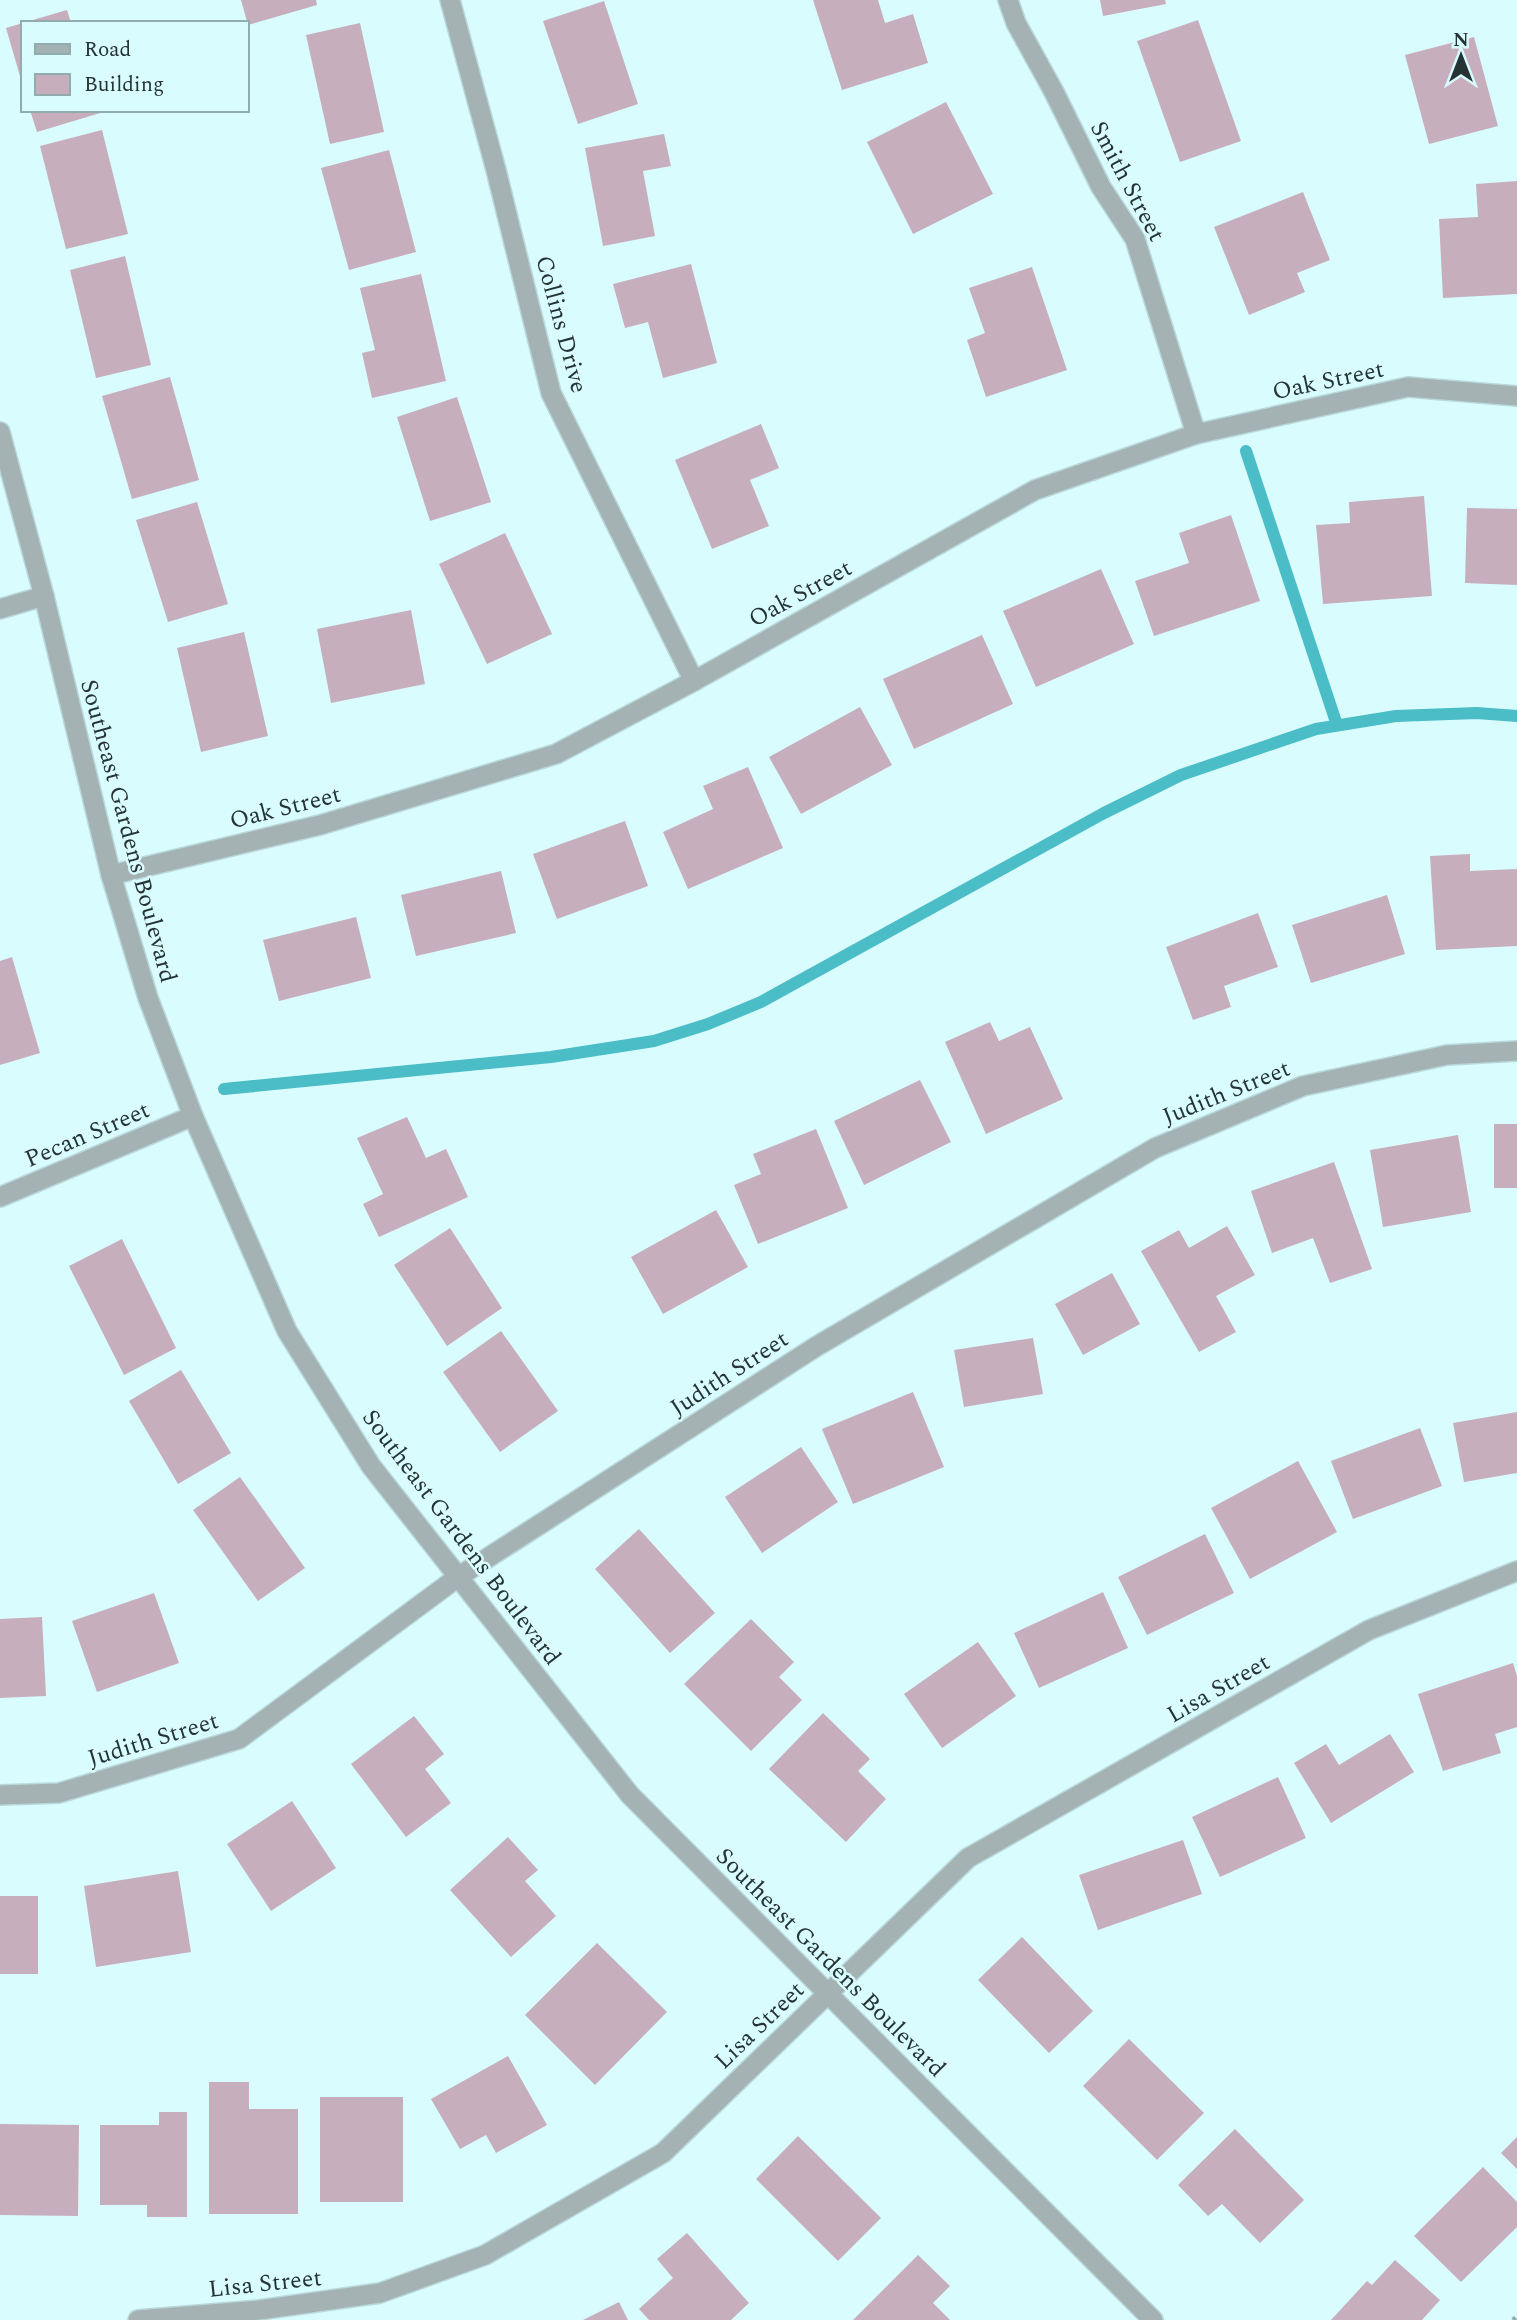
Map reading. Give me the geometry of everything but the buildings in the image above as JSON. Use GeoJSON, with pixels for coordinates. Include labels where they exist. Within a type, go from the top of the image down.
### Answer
{"type":"FeatureCollection","features":[{"type":"Feature","properties":{"kind":"street","name":"Collins Drive"},"geometry":{"type":"LineString","coordinates":[[450,0],[496,170],[551,393],[694,681]]}},
{"type":"Feature","properties":{"kind":"street","name":"Smith Street"},"geometry":{"type":"LineString","coordinates":[[1008,0],[1016,23],[1101,187],[1135,239],[1196,434]]}},
{"type":"Feature","properties":{"kind":"street","name":"Oak Street"},"geometry":{"type":"LineString","coordinates":[[111,875],[320,825],[556,754],[694,681],[1035,489],[1196,434],[1408,387],[1517,396]]}},
{"type":"Feature","properties":{"kind":"street","name":"Southeast Gardens Boulevard"},"geometry":{"type":"LineString","coordinates":[[0,432],[44,597],[111,875],[148,998],[193,1116],[287,1331],[371,1466],[630,1795],[1153,2320]]}},
{"type":"Feature","properties":{"kind":"street"},"geometry":{"type":"LineString","coordinates":[[0,609],[44,597]]}},
{"type":"Feature","properties":{"kind":"street","name":"Judith Street"},"geometry":{"type":"LineString","coordinates":[[0,1796],[58,1793],[239,1739],[458,1577],[817,1346],[1155,1148],[1303,1086],[1447,1055],[1517,1051]]}},
{"type":"Feature","properties":{"kind":"street","name":"Pecan Street"},"geometry":{"type":"LineString","coordinates":[[0,1198],[193,1116]]}},
{"type":"Feature","properties":{"kind":"street","name":"Lisa Street"},"geometry":{"type":"LineString","coordinates":[[138,2320],[259,2310],[380,2293],[485,2255],[663,2153],[968,1858],[1369,1630],[1517,1571]]}},
{"type":"Feature","properties":{"kind":"path"},"geometry":{"type":"LineString","coordinates":[[1513,2320],[1517,2316]]}},
{"type":"Feature","properties":{"kind":"waterway"},"geometry":{"type":"LineString","coordinates":[[1246,451],[1337,725]]}},
{"type":"Feature","properties":{"kind":"waterway"},"geometry":{"type":"LineString","coordinates":[[224,1089],[551,1057],[654,1041],[708,1024],[761,1002],[1104,813],[1181,775],[1316,729],[1396,716],[1477,713],[1517,716]]}}]}
